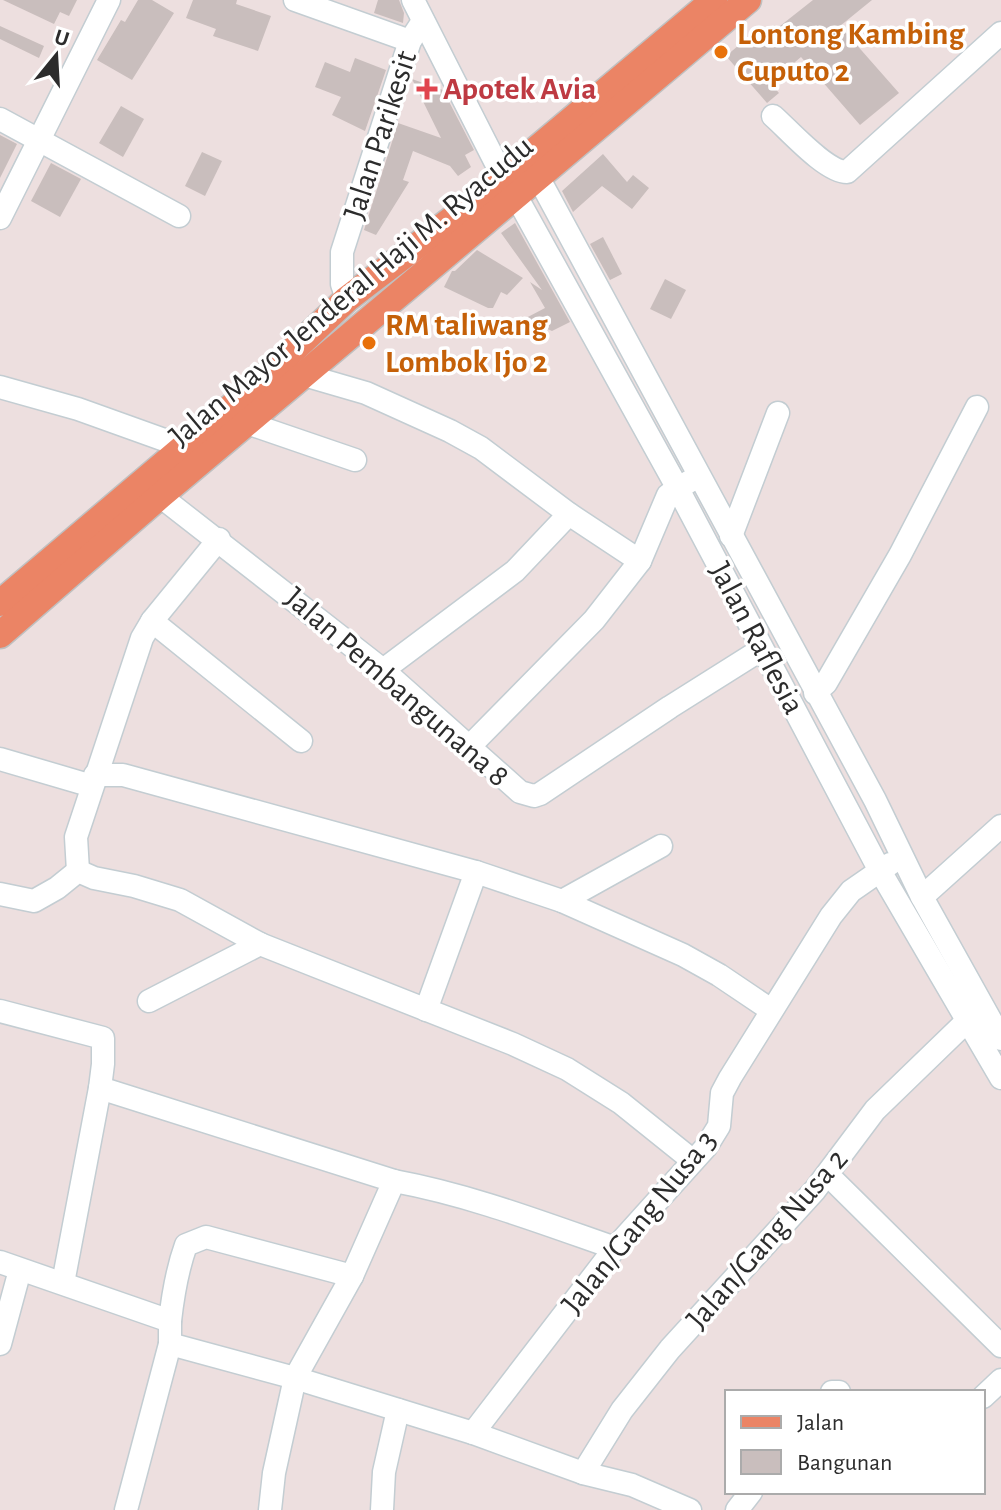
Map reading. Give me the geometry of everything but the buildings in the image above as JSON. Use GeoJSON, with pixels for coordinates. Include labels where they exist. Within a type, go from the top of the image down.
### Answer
{"type":"FeatureCollection","features":[{"type":"Feature","properties":{"kind":"main road","name":"Jalan Mayor Jenderal Haji M. Ryacudu"},"geometry":{"type":"LineString","coordinates":[[0,635],[160,496],[191,450],[247,423],[300,378],[714,0]]}},
{"type":"Feature","properties":{"kind":"main road","name":"Jalan Mayor Jenderal Haji M. Ryacudu"},"geometry":{"type":"LineString","coordinates":[[0,603],[191,450],[347,299],[464,210],[520,179],[748,0]]}},
{"type":"Feature","properties":{"kind":"main road"},"geometry":{"type":"LineString","coordinates":[[250,391],[249,402],[257,406],[284,384],[300,378]]}},
{"type":"Feature","properties":{"kind":"street"},"geometry":{"type":"LineString","coordinates":[[0,218],[109,0]]}},
{"type":"Feature","properties":{"kind":"street"},"geometry":{"type":"LineString","coordinates":[[295,0],[410,41]]}},
{"type":"Feature","properties":{"kind":"street","name":"Jalan Raflesia"},"geometry":{"type":"LineString","coordinates":[[413,0],[520,179],[688,481],[762,649],[892,863],[958,984],[998,1026]]}},
{"type":"Feature","properties":{"kind":"street","name":"Jalan Parikesit"},"geometry":{"type":"LineString","coordinates":[[347,299],[342,284],[342,252],[410,41],[423,21]]}},
{"type":"Feature","properties":{"kind":"street"},"geometry":{"type":"LineString","coordinates":[[773,116],[829,166],[847,172],[1001,33]]}},
{"type":"Feature","properties":{"kind":"street"},"geometry":{"type":"LineString","coordinates":[[0,119],[179,216]]}},
{"type":"Feature","properties":{"kind":"street"},"geometry":{"type":"LineString","coordinates":[[300,378],[366,393],[450,431],[481,448],[569,514],[640,561]]}},
{"type":"Feature","properties":{"kind":"street"},"geometry":{"type":"LineString","coordinates":[[0,387],[78,409],[191,450]]}},
{"type":"Feature","properties":{"kind":"street"},"geometry":{"type":"LineString","coordinates":[[815,693],[826,683],[900,555],[977,407]]}},
{"type":"Feature","properties":{"kind":"street"},"geometry":{"type":"LineString","coordinates":[[731,536],[778,413]]}},
{"type":"Feature","properties":{"kind":"street"},"geometry":{"type":"LineString","coordinates":[[247,423],[355,460]]}},
{"type":"Feature","properties":{"kind":"street"},"geometry":{"type":"LineString","coordinates":[[469,747],[594,620],[640,561],[668,495],[688,481]]}},
{"type":"Feature","properties":{"kind":"street","name":"Jalan Raflesia"},"geometry":{"type":"LineString","coordinates":[[688,481],[731,536],[815,693],[892,863],[922,897],[958,984],[968,1020],[1001,1078]]}},
{"type":"Feature","properties":{"kind":"street","name":"Jalan Pembangunana 8"},"geometry":{"type":"LineString","coordinates":[[160,496],[383,670],[520,792],[540,794],[762,649]]}},
{"type":"Feature","properties":{"kind":"street"},"geometry":{"type":"LineString","coordinates":[[383,670],[515,571],[569,514]]}},
{"type":"Feature","properties":{"kind":"street"},"geometry":{"type":"LineString","coordinates":[[78,871],[76,837],[135,659],[152,621],[219,539]]}},
{"type":"Feature","properties":{"kind":"street"},"geometry":{"type":"LineString","coordinates":[[152,621],[301,741]]}},
{"type":"Feature","properties":{"kind":"street"},"geometry":{"type":"LineString","coordinates":[[0,759],[93,780],[123,775],[476,872],[562,901],[683,955],[771,1010]]}},
{"type":"Feature","properties":{"kind":"street"},"geometry":{"type":"LineString","coordinates":[[922,897],[1001,826]]}},
{"type":"Feature","properties":{"kind":"street"},"geometry":{"type":"LineString","coordinates":[[562,901],[661,846]]}},
{"type":"Feature","properties":{"kind":"street","name":"Jalan/Gang Nusa 3"},"geometry":{"type":"LineString","coordinates":[[473,1433],[615,1248],[715,1134],[719,1126],[722,1093],[831,916],[851,891],[892,863]]}},
{"type":"Feature","properties":{"kind":"street"},"geometry":{"type":"LineString","coordinates":[[0,894],[34,901],[78,871]]}},
{"type":"Feature","properties":{"kind":"street"},"geometry":{"type":"LineString","coordinates":[[78,871],[180,900],[260,944],[513,1044],[567,1069],[621,1103],[692,1160]]}},
{"type":"Feature","properties":{"kind":"street"},"geometry":{"type":"LineString","coordinates":[[426,1010],[476,872]]}},
{"type":"Feature","properties":{"kind":"street"},"geometry":{"type":"LineString","coordinates":[[149,1001],[260,944]]}},
{"type":"Feature","properties":{"kind":"street"},"geometry":{"type":"LineString","coordinates":[[0,1011],[103,1038],[100,1088],[63,1283]]}},
{"type":"Feature","properties":{"kind":"street","name":"Jalan/Gang Nusa 2"},"geometry":{"type":"LineString","coordinates":[[583,1473],[622,1410],[670,1349],[828,1175],[875,1110],[968,1020]]}},
{"type":"Feature","properties":{"kind":"street"},"geometry":{"type":"LineString","coordinates":[[100,1088],[394,1181],[487,1204],[615,1248]]}},
{"type":"Feature","properties":{"kind":"street"},"geometry":{"type":"LineString","coordinates":[[828,1175],[1001,1346]]}},
{"type":"Feature","properties":{"kind":"street"},"geometry":{"type":"LineString","coordinates":[[270,1510],[274,1473],[295,1378],[352,1276],[394,1181]]}},
{"type":"Feature","properties":{"kind":"street"},"geometry":{"type":"LineString","coordinates":[[126,1510],[170,1344],[174,1284],[186,1245],[206,1237],[352,1276]]}},
{"type":"Feature","properties":{"kind":"street"},"geometry":{"type":"LineString","coordinates":[[0,1344],[10,1266],[170,1321]]}},
{"type":"Feature","properties":{"kind":"street"},"geometry":{"type":"LineString","coordinates":[[170,1344],[295,1378],[473,1433],[583,1473],[632,1485],[690,1510]]}},
{"type":"Feature","properties":{"kind":"street"},"geometry":{"type":"LineString","coordinates":[[985,1395],[1001,1380]]}},
{"type":"Feature","properties":{"kind":"street"},"geometry":{"type":"LineString","coordinates":[[382,1510],[384,1472],[398,1410]]}},
{"type":"Feature","properties":{"kind":"street"},"geometry":{"type":"LineString","coordinates":[[737,1510],[749,1494]]}},
{"type":"Feature","properties":{"kind":"place","name":"Lontong Kambing Cuputo 2"},"geometry":{"type":"Point","coordinates":[721,52]}},
{"type":"Feature","properties":{"kind":"place","name":"Apotek Avia"},"geometry":{"type":"Point","coordinates":[427,89]}},
{"type":"Feature","properties":{"kind":"place","name":"RM taliwang Lombok Ijo 2"},"geometry":{"type":"Point","coordinates":[369,343]}}]}
